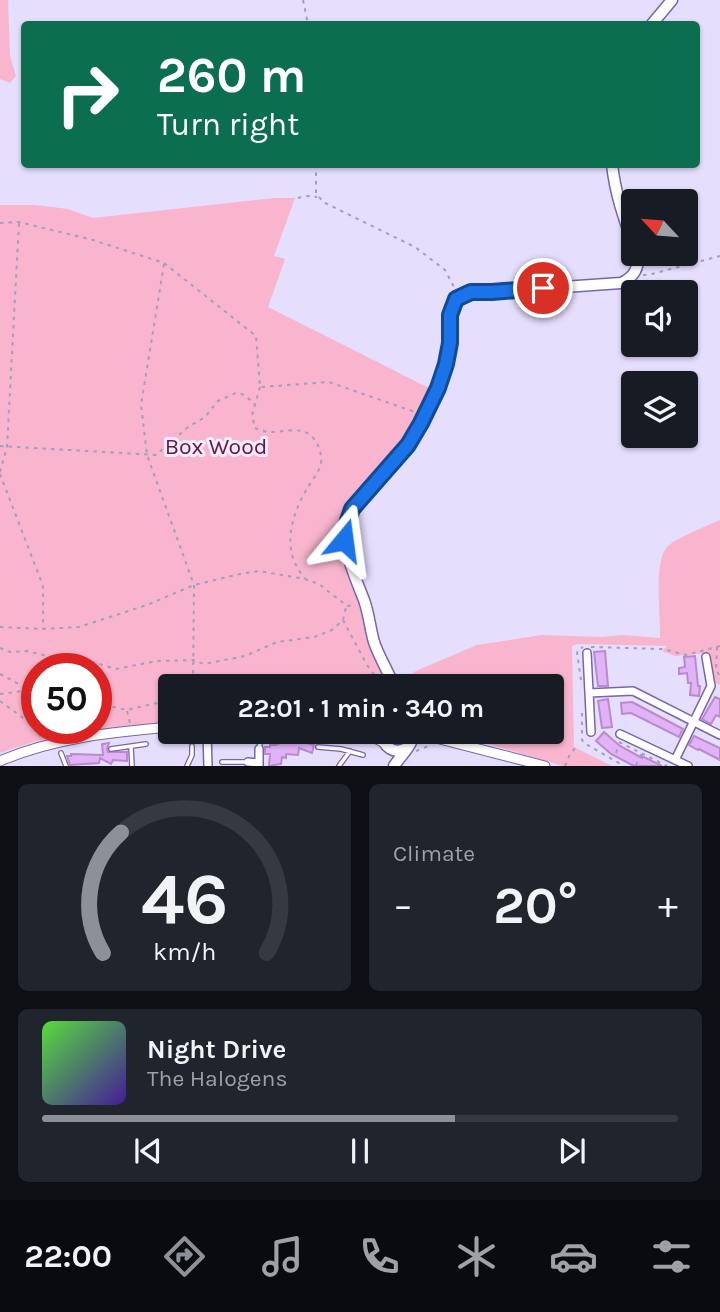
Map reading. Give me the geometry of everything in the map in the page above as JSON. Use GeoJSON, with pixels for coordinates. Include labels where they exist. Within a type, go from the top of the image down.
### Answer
{"type":"FeatureCollection","features":[{"type":"Feature","properties":{"kind":"main road"},"geometry":{"type":"LineString","coordinates":[[654,21],[672,0]]}},
{"type":"Feature","properties":{"kind":"main road"},"geometry":{"type":"LineString","coordinates":[[612,168],[621,211]]}},
{"type":"Feature","properties":{"kind":"main road"},"geometry":{"type":"LineString","coordinates":[[389,674],[374,640],[365,602],[355,579],[344,540],[345,529],[352,509],[408,445],[438,388],[450,343],[452,307],[458,298],[471,292],[621,283],[627,281],[637,266]]}},
{"type":"Feature","properties":{"kind":"main road"},"geometry":{"type":"LineString","coordinates":[[386,744],[394,766]]}},
{"type":"Feature","properties":{"kind":"main road"},"geometry":{"type":"LineString","coordinates":[[389,744],[398,751],[411,744]]}},
{"type":"Feature","properties":{"kind":"main road"},"geometry":{"type":"LineString","coordinates":[[394,766],[411,744]]}},
{"type":"Feature","properties":{"kind":"street"},"geometry":{"type":"LineString","coordinates":[[587,653],[591,732]]}},
{"type":"Feature","properties":{"kind":"street"},"geometry":{"type":"LineString","coordinates":[[675,760],[711,686],[705,657]]}},
{"type":"Feature","properties":{"kind":"street"},"geometry":{"type":"LineString","coordinates":[[589,693],[633,691],[720,735]]}},
{"type":"Feature","properties":{"kind":"street"},"geometry":{"type":"LineString","coordinates":[[0,761],[46,745],[158,728]]}},
{"type":"Feature","properties":{"kind":"street"},"geometry":{"type":"LineString","coordinates":[[621,737],[644,750],[688,766]]}},
{"type":"Feature","properties":{"kind":"street"},"geometry":{"type":"LineString","coordinates":[[207,744],[208,766]]}},
{"type":"Feature","properties":{"kind":"street"},"geometry":{"type":"LineString","coordinates":[[450,744],[545,766]]}},
{"type":"Feature","properties":{"kind":"street"},"geometry":{"type":"LineString","coordinates":[[248,762],[259,764],[259,749]]}},
{"type":"Feature","properties":{"kind":"lane"},"geometry":{"type":"LineString","coordinates":[[111,749],[146,744]]}},
{"type":"Feature","properties":{"kind":"lane"},"geometry":{"type":"LineString","coordinates":[[259,749],[260,744]]}},
{"type":"Feature","properties":{"kind":"lane"},"geometry":{"type":"LineString","coordinates":[[131,746],[132,766]]}},
{"type":"Feature","properties":{"kind":"lane"},"geometry":{"type":"LineString","coordinates":[[187,766],[192,755],[192,746]]}},
{"type":"Feature","properties":{"kind":"lane"},"geometry":{"type":"LineString","coordinates":[[318,747],[363,755]]}},
{"type":"Feature","properties":{"kind":"lane"},"geometry":{"type":"LineString","coordinates":[[339,766],[350,751]]}},
{"type":"Feature","properties":{"kind":"lane"},"geometry":{"type":"LineString","coordinates":[[61,753],[66,766]]}},
{"type":"Feature","properties":{"kind":"lane"},"geometry":{"type":"LineString","coordinates":[[222,762],[248,762]]}},
{"type":"Feature","properties":{"kind":"path"},"geometry":{"type":"LineString","coordinates":[[303,0],[307,21]]}},
{"type":"Feature","properties":{"kind":"path"},"geometry":{"type":"LineString","coordinates":[[316,168],[316,193],[323,202],[415,247],[445,270],[458,298]]}},
{"type":"Feature","properties":{"kind":"path"},"geometry":{"type":"LineString","coordinates":[[298,198],[319,198]]}},
{"type":"Feature","properties":{"kind":"path"},"geometry":{"type":"LineString","coordinates":[[0,223],[19,222],[93,240],[164,263],[256,336],[260,387],[252,415],[255,428],[269,433],[289,430],[307,433],[319,446],[321,465],[297,505],[291,523],[290,544],[296,569],[305,579]]}},
{"type":"Feature","properties":{"kind":"path"},"geometry":{"type":"LineString","coordinates":[[19,222],[7,447],[0,473],[43,586],[43,629]]}},
{"type":"Feature","properties":{"kind":"path"},"geometry":{"type":"LineString","coordinates":[[634,273],[648,275],[720,256]]}},
{"type":"Feature","properties":{"kind":"path"},"geometry":{"type":"LineString","coordinates":[[164,263],[141,405],[147,455],[194,585],[193,674]]}},
{"type":"Feature","properties":{"kind":"path"},"geometry":{"type":"LineString","coordinates":[[260,387],[329,382],[424,416]]}},
{"type":"Feature","properties":{"kind":"path"},"geometry":{"type":"LineString","coordinates":[[0,446],[156,455],[188,427],[205,417],[218,401],[236,393],[245,395],[255,405]]}},
{"type":"Feature","properties":{"kind":"path"},"geometry":{"type":"LineString","coordinates":[[0,627],[79,627],[147,605],[194,585],[259,571],[319,584],[347,606]]}},
{"type":"Feature","properties":{"kind":"path"},"geometry":{"type":"LineString","coordinates":[[347,606],[365,602]]}},
{"type":"Feature","properties":{"kind":"path"},"geometry":{"type":"LineString","coordinates":[[0,648],[10,652],[27,650],[52,657],[76,656],[116,669],[157,661],[193,660],[204,664],[245,656],[276,642],[314,637],[332,631],[342,620],[347,606]]}},
{"type":"Feature","properties":{"kind":"path"},"geometry":{"type":"LineString","coordinates":[[342,620],[374,674]]}},
{"type":"Feature","properties":{"kind":"path"},"geometry":{"type":"LineString","coordinates":[[599,648],[663,649],[686,655],[718,646],[716,670],[720,676]]}},
{"type":"Feature","properties":{"kind":"path"},"geometry":{"type":"LineString","coordinates":[[0,674],[21,685]]}},
{"type":"Feature","properties":{"kind":"path"},"geometry":{"type":"LineString","coordinates":[[0,694],[21,691]]}},
{"type":"Feature","properties":{"kind":"path"},"geometry":{"type":"LineString","coordinates":[[0,701],[21,716]]}},
{"type":"Feature","properties":{"kind":"path"},"geometry":{"type":"LineString","coordinates":[[112,707],[127,710],[158,703]]}},
{"type":"Feature","properties":{"kind":"path"},"geometry":{"type":"LineString","coordinates":[[127,710],[131,730]]}},
{"type":"Feature","properties":{"kind":"path"},"geometry":{"type":"LineString","coordinates":[[616,753],[621,737],[667,766]]}},
{"type":"Feature","properties":{"kind":"path"},"geometry":{"type":"LineString","coordinates":[[565,766],[570,754],[583,742]]}},
{"type":"Feature","properties":{"kind":"path"},"geometry":{"type":"LineString","coordinates":[[411,744],[423,747],[427,744]]}},
{"type":"Feature","properties":{"kind":"path"},"geometry":{"type":"LineString","coordinates":[[636,765],[644,750]]}},
{"type":"Feature","properties":{"kind":"green space"},"geometry":{"type":"Polygon","coordinates":[[[0,0],[8,0],[10,56],[16,76],[10,83],[0,79],[0,0]]]}},
{"type":"Feature","properties":{"kind":"green space","name":"Box Wood"},"geometry":{"type":"Polygon","coordinates":[[[295,198],[274,256],[285,259],[268,307],[433,390],[408,438],[343,519],[384,674],[158,674],[158,724],[112,728],[112,653],[21,653],[21,744],[28,744],[0,753],[0,205],[68,209],[93,218],[295,198]]]}},
{"type":"Feature","properties":{"kind":"green space"},"geometry":{"type":"Polygon","coordinates":[[[720,520],[720,685],[714,682],[709,653],[675,656],[662,651],[667,646],[572,646],[574,747],[612,766],[563,766],[489,744],[564,744],[564,674],[411,674],[477,645],[542,635],[660,638],[659,577],[663,555],[667,547],[720,520]]]}},
{"type":"Feature","properties":{"kind":"building"},"geometry":{"type":"Polygon","coordinates":[[[605,651],[608,686],[598,686],[594,652],[605,651]]]}},
{"type":"Feature","properties":{"kind":"building"},"geometry":{"type":"Polygon","coordinates":[[[695,656],[699,696],[690,695],[691,683],[688,683],[687,673],[679,674],[679,668],[685,667],[684,657],[695,656]]]}},
{"type":"Feature","properties":{"kind":"building"},"geometry":{"type":"Polygon","coordinates":[[[715,697],[720,699],[720,717],[716,715],[711,724],[702,719],[715,697]]]}},
{"type":"Feature","properties":{"kind":"building"},"geometry":{"type":"Polygon","coordinates":[[[608,699],[612,727],[602,728],[598,701],[608,699]]]}},
{"type":"Feature","properties":{"kind":"building"},"geometry":{"type":"Polygon","coordinates":[[[632,702],[683,729],[679,737],[631,713],[622,714],[621,703],[632,702]]]}},
{"type":"Feature","properties":{"kind":"building"},"geometry":{"type":"Polygon","coordinates":[[[604,732],[620,746],[662,766],[634,766],[611,754],[596,741],[604,732]]]}},
{"type":"Feature","properties":{"kind":"building"},"geometry":{"type":"Polygon","coordinates":[[[694,736],[720,748],[720,760],[689,745],[694,736]]]}},
{"type":"Feature","properties":{"kind":"building"},"geometry":{"type":"Polygon","coordinates":[[[102,744],[109,744],[108,752],[127,752],[127,761],[113,760],[111,764],[100,758],[99,763],[70,765],[67,756],[71,754],[103,755],[102,744]]]}},
{"type":"Feature","properties":{"kind":"building"},"geometry":{"type":"Polygon","coordinates":[[[314,745],[312,753],[299,748],[298,755],[286,754],[286,758],[282,757],[281,764],[269,766],[270,754],[265,754],[265,747],[314,745]]]}},
{"type":"Feature","properties":{"kind":"route"},"geometry":{"type":"LineString","coordinates":[[344,540],[352,509],[408,445],[438,388],[446,364],[450,343],[450,315],[456,299],[471,292],[543,288]]}}]}
